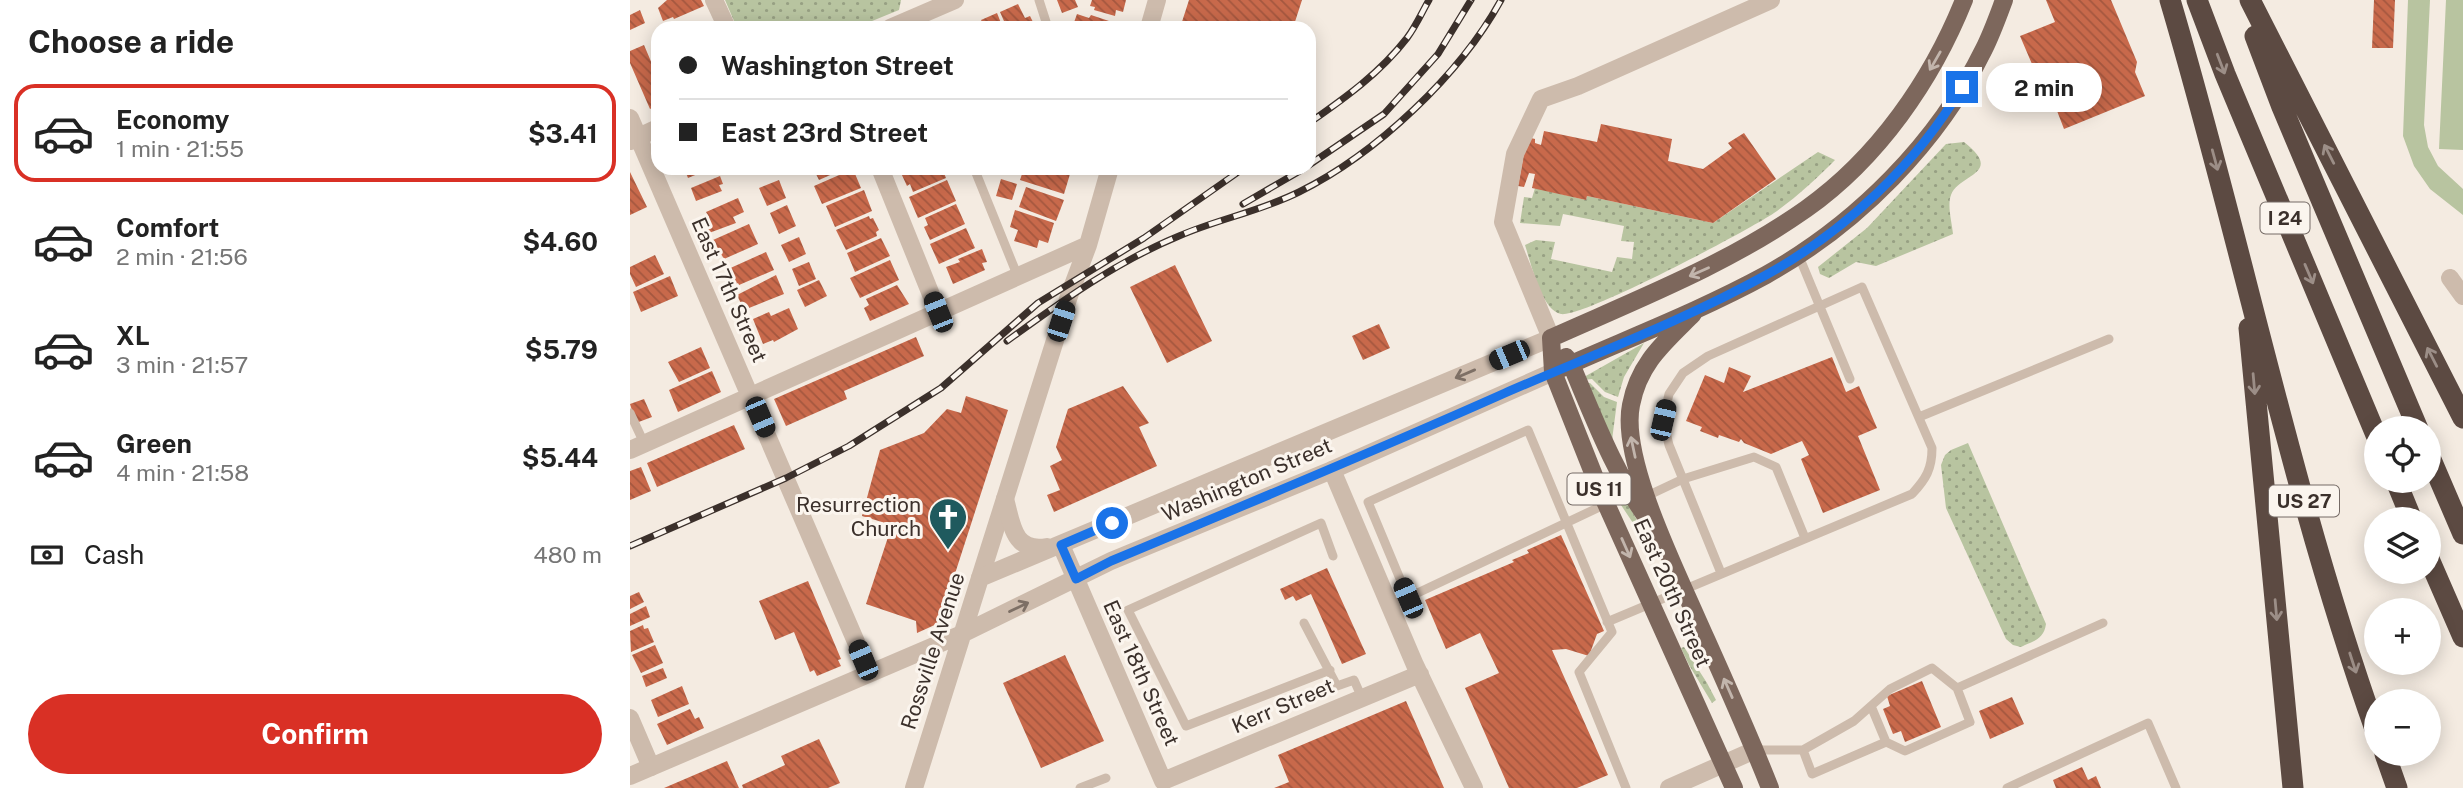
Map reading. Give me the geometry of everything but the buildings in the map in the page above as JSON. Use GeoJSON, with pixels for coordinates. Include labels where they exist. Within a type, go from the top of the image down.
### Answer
{"type":"FeatureCollection","features":[{"type":"Feature","properties":{"kind":"highway","name":"US 27"},"geometry":{"type":"LineString","coordinates":[[2170,0],[2200,100],[2320,562],[2364,696]]}},
{"type":"Feature","properties":{"kind":"highway","name":"I 24"},"geometry":{"type":"LineString","coordinates":[[2196,0],[2368,416]]}},
{"type":"Feature","properties":{"kind":"highway","name":"I 24"},"geometry":{"type":"LineString","coordinates":[[2242,0],[2282,107],[2413,416]]}},
{"type":"Feature","properties":{"kind":"highway"},"geometry":{"type":"LineString","coordinates":[[2250,0],[2463,418]]}},
{"type":"Feature","properties":{"kind":"highway"},"geometry":{"type":"LineString","coordinates":[[2243,267],[2293,788]]}},
{"type":"Feature","properties":{"kind":"highway"},"geometry":{"type":"LineString","coordinates":[[2441,483],[2463,534]]}},
{"type":"Feature","properties":{"kind":"highway"},"geometry":{"type":"LineString","coordinates":[[2440,584],[2463,637]]}},
{"type":"Feature","properties":{"kind":"highway"},"geometry":{"type":"LineString","coordinates":[[2389,766],[2397,788]]}},
{"type":"Feature","properties":{"kind":"main road","name":"Washington Street"},"geometry":{"type":"LineString","coordinates":[[1551,338],[1708,268],[1759,240],[1808,207],[1854,167],[1892,126],[1923,83],[1945,44],[1964,0]]}},
{"type":"Feature","properties":{"kind":"main road","name":"US 11"},"geometry":{"type":"LineString","coordinates":[[1798,254],[1872,198],[1921,145],[1951,105],[1984,49],[2004,0]]}},
{"type":"Feature","properties":{"kind":"main road","name":"Washington Street"},"geometry":{"type":"LineString","coordinates":[[1553,372],[1700,307],[1767,274],[1798,254]]}},
{"type":"Feature","properties":{"kind":"main road","name":"US 11"},"geometry":{"type":"LineString","coordinates":[[1661,536],[1630,437],[1630,408],[1637,381],[1649,359],[1700,307]]}},
{"type":"Feature","properties":{"kind":"main road"},"geometry":{"type":"LineString","coordinates":[[1551,338],[1571,364],[1611,456],[1637,505],[1661,536]]}},
{"type":"Feature","properties":{"kind":"main road","name":"East 20th Street"},"geometry":{"type":"LineString","coordinates":[[1551,338],[1553,372],[1606,504],[1734,788]]}},
{"type":"Feature","properties":{"kind":"main road","name":"East 20th Street"},"geometry":{"type":"LineString","coordinates":[[1661,536],[1770,788]]}},
{"type":"Feature","properties":{"kind":"street"},"geometry":{"type":"LineString","coordinates":[[714,0],[724,21]]}},
{"type":"Feature","properties":{"kind":"street"},"geometry":{"type":"LineString","coordinates":[[910,19],[913,0]]}},
{"type":"Feature","properties":{"kind":"street"},"geometry":{"type":"LineString","coordinates":[[906,21],[955,0]]}},
{"type":"Feature","properties":{"kind":"street"},"geometry":{"type":"LineString","coordinates":[[1151,21],[1157,0]]}},
{"type":"Feature","properties":{"kind":"street","name":"East 20th Street"},"geometry":{"type":"LineString","coordinates":[[1551,338],[1503,222],[1515,154],[1541,99],[1578,86],[1771,0]]}},
{"type":"Feature","properties":{"kind":"street","name":"East 17th Street"},"geometry":{"type":"LineString","coordinates":[[630,118],[634,140],[751,396],[869,672]]}},
{"type":"Feature","properties":{"kind":"street"},"geometry":{"type":"LineString","coordinates":[[634,140],[651,132]]}},
{"type":"Feature","properties":{"kind":"street"},"geometry":{"type":"LineString","coordinates":[[883,175],[938,312]]}},
{"type":"Feature","properties":{"kind":"street","name":"Rossville Avenue"},"geometry":{"type":"LineString","coordinates":[[914,788],[1108,175]]}},
{"type":"Feature","properties":{"kind":"street"},"geometry":{"type":"LineString","coordinates":[[637,447],[1088,245]]}},
{"type":"Feature","properties":{"kind":"street"},"geometry":{"type":"LineString","coordinates":[[2450,278],[2463,296]]}},
{"type":"Feature","properties":{"kind":"street","name":"Washington Street"},"geometry":{"type":"LineString","coordinates":[[980,578],[1551,338]]}},
{"type":"Feature","properties":{"kind":"street","name":"Washington Street"},"geometry":{"type":"LineString","coordinates":[[630,776],[962,634],[1111,561],[1332,470],[1553,372]]}},
{"type":"Feature","properties":{"kind":"street"},"geometry":{"type":"LineString","coordinates":[[1332,470],[1419,674],[1474,788]]}},
{"type":"Feature","properties":{"kind":"street"},"geometry":{"type":"LineString","coordinates":[[1005,499],[1016,536],[1026,547],[1037,549],[1061,545]]}},
{"type":"Feature","properties":{"kind":"street","name":"East 18th Street"},"geometry":{"type":"LineString","coordinates":[[1061,545],[1163,781]]}},
{"type":"Feature","properties":{"kind":"street","name":"Kerr Street"},"geometry":{"type":"LineString","coordinates":[[1163,781],[1419,674]]}},
{"type":"Feature","properties":{"kind":"street"},"geometry":{"type":"LineString","coordinates":[[630,718],[651,767]]}},
{"type":"Feature","properties":{"kind":"street"},"geometry":{"type":"LineString","coordinates":[[1669,788],[1755,750]]}},
{"type":"Feature","properties":{"kind":"lane"},"geometry":{"type":"LineString","coordinates":[[1039,0],[1046,21]]}},
{"type":"Feature","properties":{"kind":"lane"},"geometry":{"type":"LineString","coordinates":[[977,175],[1018,276]]}},
{"type":"Feature","properties":{"kind":"lane"},"geometry":{"type":"LineString","coordinates":[[1798,254],[1850,379]]}},
{"type":"Feature","properties":{"kind":"lane"},"geometry":{"type":"LineString","coordinates":[[1607,622],[1912,494],[1924,481],[1932,466],[1932,449],[1862,287],[1708,356],[1684,373],[1669,394],[1663,420],[1669,445],[1721,573]]}},
{"type":"Feature","properties":{"kind":"lane"},"geometry":{"type":"LineString","coordinates":[[1919,417],[2109,339]]}},
{"type":"Feature","properties":{"kind":"lane"},"geometry":{"type":"LineString","coordinates":[[630,413],[637,447]]}},
{"type":"Feature","properties":{"kind":"lane"},"geometry":{"type":"LineString","coordinates":[[1408,598],[1368,502],[1528,429],[1612,632],[1579,672],[1626,788]]}},
{"type":"Feature","properties":{"kind":"lane"},"geometry":{"type":"LineString","coordinates":[[1647,496],[1682,479],[1754,457],[1776,467],[1805,538]]}},
{"type":"Feature","properties":{"kind":"lane"},"geometry":{"type":"LineString","coordinates":[[1390,606],[1606,504]]}},
{"type":"Feature","properties":{"kind":"lane"},"geometry":{"type":"LineString","coordinates":[[1330,670],[1186,726],[1128,610],[1321,523],[1333,556]]}},
{"type":"Feature","properties":{"kind":"lane"},"geometry":{"type":"LineString","coordinates":[[1304,623],[1337,686],[1354,680],[1362,698]]}},
{"type":"Feature","properties":{"kind":"lane"},"geometry":{"type":"LineString","coordinates":[[1957,688],[2103,623]]}},
{"type":"Feature","properties":{"kind":"lane"},"geometry":{"type":"LineString","coordinates":[[1755,750],[1803,750],[1854,721],[1890,689],[1932,668],[1957,688],[1970,722],[1905,751],[1886,742],[1871,706]]}},
{"type":"Feature","properties":{"kind":"lane"},"geometry":{"type":"LineString","coordinates":[[2007,788],[2148,723],[2176,788]]}},
{"type":"Feature","properties":{"kind":"lane"},"geometry":{"type":"LineString","coordinates":[[1803,750],[1812,774],[1886,742]]}},
{"type":"Feature","properties":{"kind":"lane"},"geometry":{"type":"LineString","coordinates":[[1080,788],[1106,778]]}},
{"type":"Feature","properties":{"kind":"green space"},"geometry":{"type":"Polygon","coordinates":[[[725,0],[901,0],[899,10],[872,21],[734,21],[725,0]]]}},
{"type":"Feature","properties":{"kind":"green space"},"geometry":{"type":"Polygon","coordinates":[[[2408,0],[2430,0],[2424,125],[2428,147],[2438,166],[2463,189],[2463,215],[2430,189],[2414,166],[2403,136],[2408,0]]]}},
{"type":"Feature","properties":{"kind":"green space"},"geometry":{"type":"Polygon","coordinates":[[[2446,0],[2463,0],[2463,150],[2439,149],[2446,0]]]}},
{"type":"Feature","properties":{"kind":"green space"},"geometry":{"type":"Polygon","coordinates":[[[1964,142],[1976,153],[1980,167],[1951,195],[1953,234],[1876,266],[1856,262],[1829,278],[1820,274],[1818,267],[1867,228],[1946,144],[1964,142]]]}},
{"type":"Feature","properties":{"kind":"green space"},"geometry":{"type":"Polygon","coordinates":[[[1818,152],[1835,160],[1791,201],[1733,237],[1631,288],[1575,312],[1561,314],[1554,311],[1542,295],[1525,245],[1536,240],[1555,242],[1551,259],[1612,272],[1617,257],[1632,259],[1634,242],[1621,241],[1624,226],[1563,214],[1560,226],[1520,223],[1524,197],[1532,198],[1535,188],[1586,200],[1587,196],[1713,223],[1818,152]]]}},
{"type":"Feature","properties":{"kind":"green space"},"geometry":{"type":"Polygon","coordinates":[[[1644,343],[1624,377],[1618,397],[1605,392],[1592,379],[1583,380],[1584,377],[1644,343]]]}},
{"type":"Feature","properties":{"kind":"green space"},"geometry":{"type":"Polygon","coordinates":[[[1586,383],[1590,383],[1604,397],[1617,402],[1612,440],[1586,383]]]}},
{"type":"Feature","properties":{"kind":"green space"},"geometry":{"type":"Polygon","coordinates":[[[1968,443],[2046,624],[2041,636],[2021,647],[2006,639],[1946,508],[1941,465],[1945,455],[1951,450],[1968,443]]]}},
{"type":"Feature","properties":{"kind":"green space"},"geometry":{"type":"Polygon","coordinates":[[[1614,479],[1648,540],[1645,541],[1619,502],[1610,480],[1614,479]]]}},
{"type":"Feature","properties":{"kind":"green space"},"geometry":{"type":"Polygon","coordinates":[[[1684,647],[1716,700],[1712,703],[1689,665],[1681,648],[1684,647]]]}},
{"type":"Feature","properties":{"kind":"railway"},"geometry":{"type":"LineString","coordinates":[[1316,118],[1374,74],[1397,51],[1429,0]]}},
{"type":"Feature","properties":{"kind":"railway"},"geometry":{"type":"LineString","coordinates":[[1316,160],[1384,114],[1438,54],[1471,0]]}},
{"type":"Feature","properties":{"kind":"railway"},"geometry":{"type":"LineString","coordinates":[[1007,341],[1069,297],[1133,258],[1194,230],[1285,199],[1357,157],[1414,110],[1439,84],[1484,28],[1501,0]]}},
{"type":"Feature","properties":{"kind":"railway"},"geometry":{"type":"LineString","coordinates":[[630,546],[786,478],[849,446],[941,388],[1038,303],[1144,238],[1234,175]]}},
{"type":"Feature","properties":{"kind":"railway"},"geometry":{"type":"LineString","coordinates":[[1243,204],[1293,175]]}},
{"type":"Feature","properties":{"kind":"place","name":"Resurrection Church"},"geometry":{"type":"Point","coordinates":[948,551]}},
{"type":"Feature","properties":{"kind":"route"},"geometry":{"type":"LineString","coordinates":[[1112,523],[1061,545],[1076,579],[1111,561],[1356,459],[1700,307],[1767,274],[1821,238],[1872,198],[1921,145],[1962,87]]}}]}
